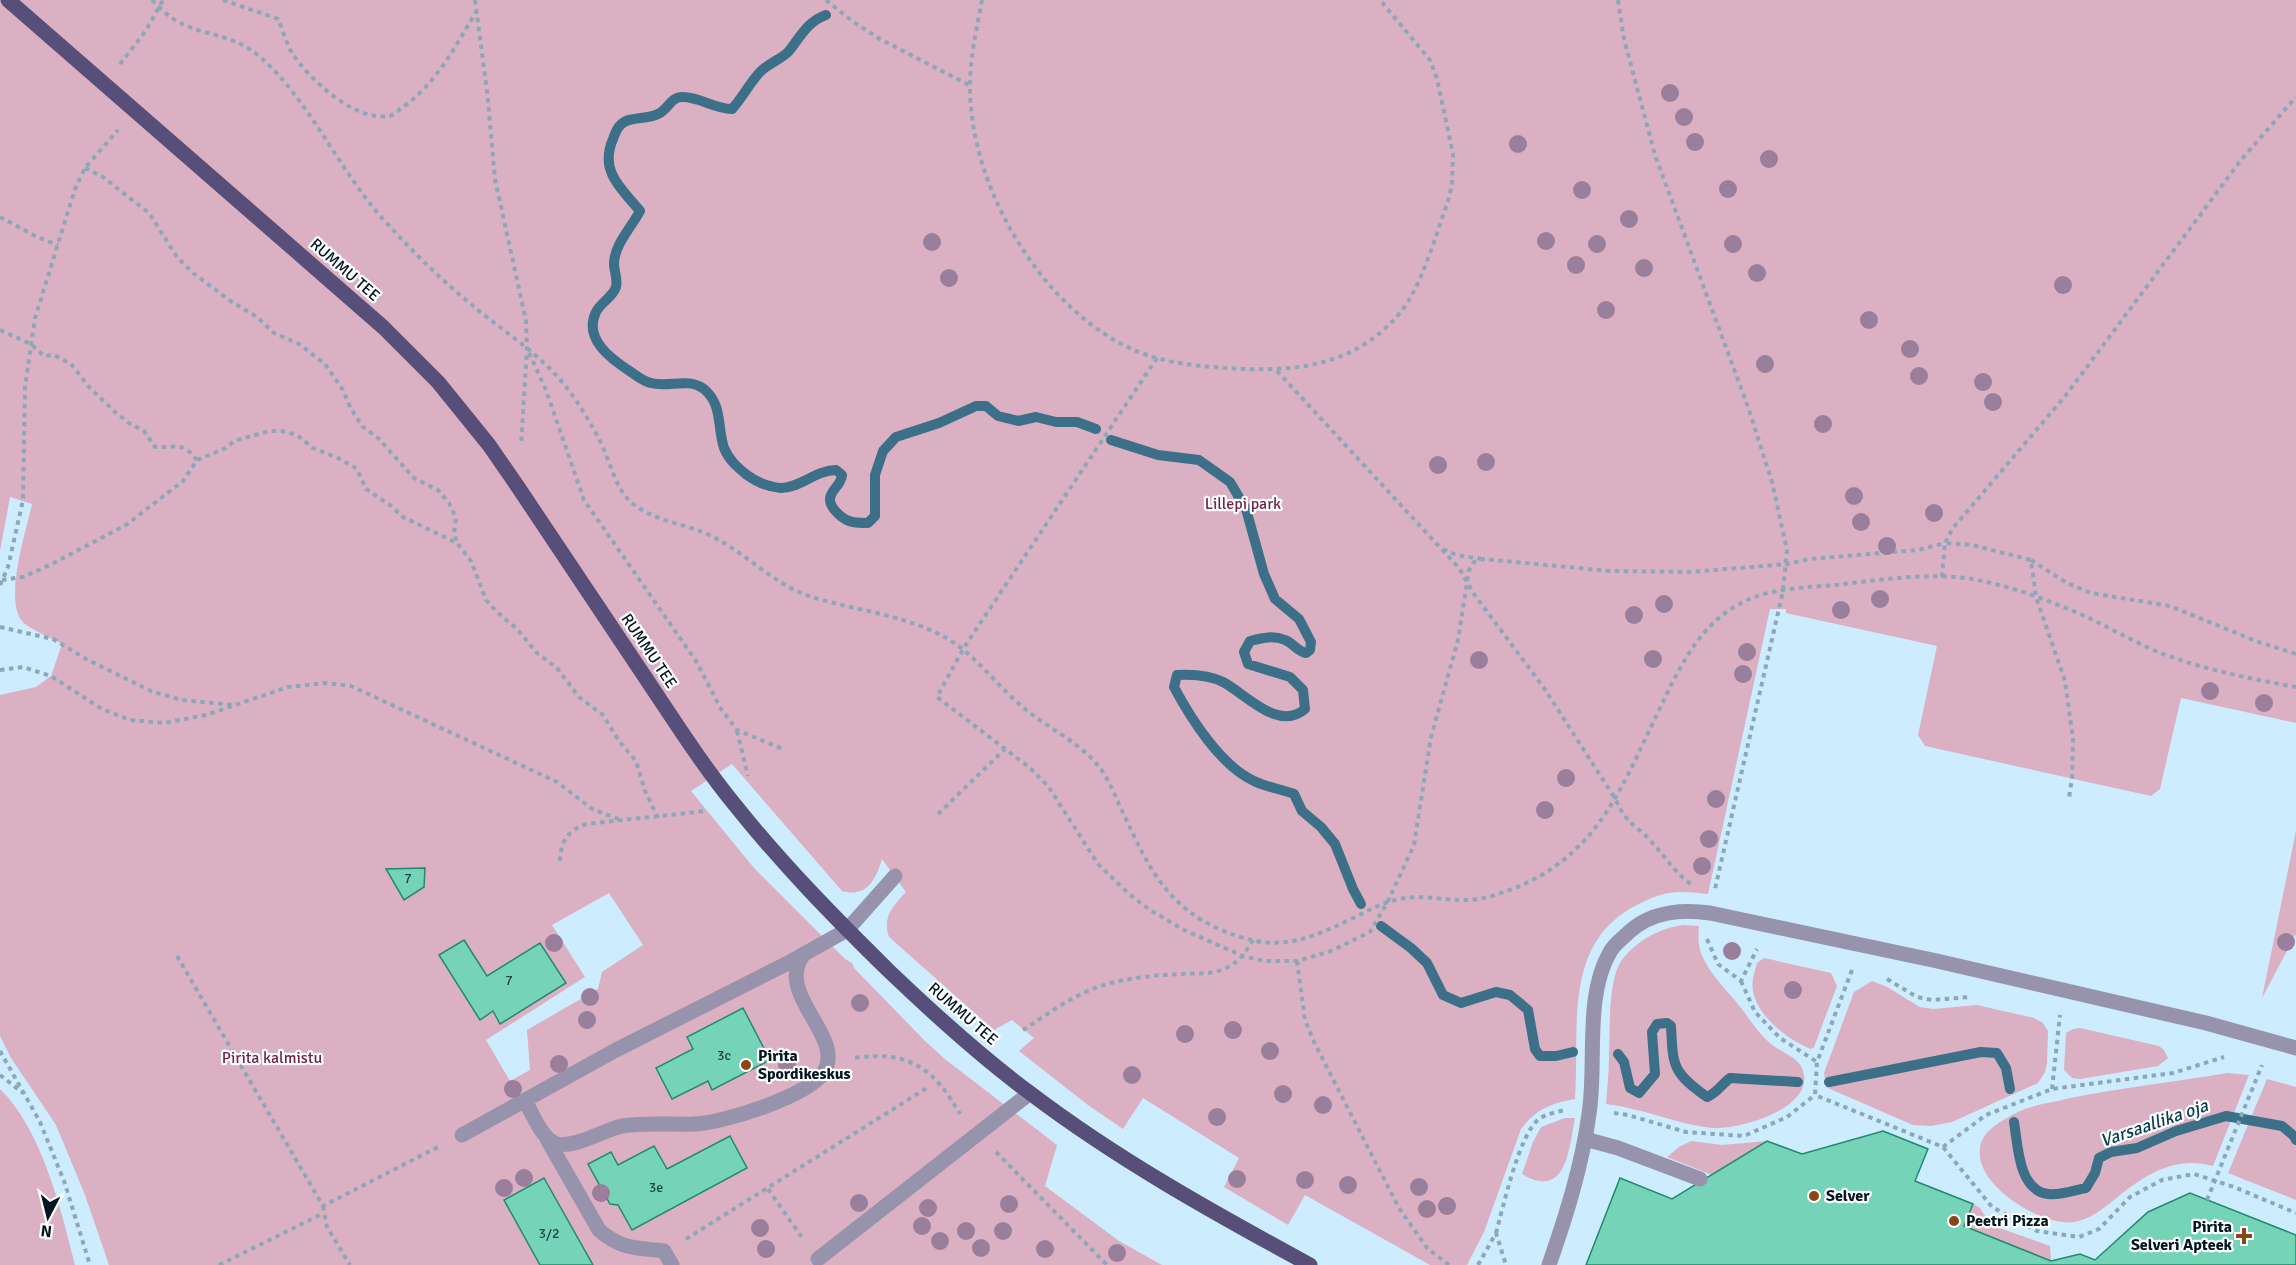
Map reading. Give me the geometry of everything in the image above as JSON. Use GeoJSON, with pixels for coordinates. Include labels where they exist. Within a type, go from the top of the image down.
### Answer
{"type":"FeatureCollection","features":[{"type":"Feature","properties":{"kind":"main road","name":"RUMMU TEE"},"geometry":{"type":"LineString","coordinates":[[8,0],[383,327],[438,382],[489,445],[691,746],[733,803],[761,837],[847,930],[950,1027],[1030,1093],[1127,1159],[1207,1208],[1310,1265]]}},
{"type":"Feature","properties":{"kind":"lane"},"geometry":{"type":"LineString","coordinates":[[462,1135],[616,1050],[847,930],[895,876]]}},
{"type":"Feature","properties":{"kind":"lane"},"geometry":{"type":"LineString","coordinates":[[1549,1265],[1569,1206],[1590,1110],[1599,975],[1610,950],[1636,926],[1668,911],[1710,913],[1926,959],[2206,1023],[2296,1048]]}},
{"type":"Feature","properties":{"kind":"lane"},"geometry":{"type":"LineString","coordinates":[[547,1138],[555,1144],[566,1144],[623,1126],[697,1125],[724,1120],[766,1105],[817,1080],[829,1062],[828,1051],[799,992],[796,973],[798,962],[804,954]]}},
{"type":"Feature","properties":{"kind":"lane"},"geometry":{"type":"LineString","coordinates":[[815,1263],[1030,1093]]}},
{"type":"Feature","properties":{"kind":"lane"},"geometry":{"type":"LineString","coordinates":[[525,1101],[599,1230],[612,1242],[668,1258]]}},
{"type":"Feature","properties":{"kind":"lane"},"geometry":{"type":"LineString","coordinates":[[1585,1139],[1618,1148],[1700,1179]]}},
{"type":"Feature","properties":{"kind":"path"},"geometry":{"type":"LineString","coordinates":[[152,0],[169,17],[180,23],[231,38],[267,63],[299,100],[375,210],[405,243],[433,272],[551,369],[569,391],[601,442],[621,492],[633,505],[666,521],[715,537],[766,574],[804,596],[914,624],[963,649],[1030,714],[1085,752],[1100,767],[1149,869],[1170,895],[1206,922],[1223,931],[1252,940],[1284,943],[1310,939],[1388,901],[1413,897],[1464,901],[1484,898],[1532,881],[1572,855],[1616,800],[1685,656],[1704,632],[1724,614],[1753,597],[1783,591],[1874,581],[1942,577],[1970,579],[2036,597],[2168,655],[2236,675],[2296,687]]}},
{"type":"Feature","properties":{"kind":"path"},"geometry":{"type":"LineString","coordinates":[[104,85],[145,32],[163,0]]}},
{"type":"Feature","properties":{"kind":"path"},"geometry":{"type":"LineString","coordinates":[[223,0],[278,19],[291,52],[311,75],[337,99],[366,115],[390,116],[415,99],[446,62],[476,11]]}},
{"type":"Feature","properties":{"kind":"path"},"geometry":{"type":"LineString","coordinates":[[475,0],[487,91],[495,179],[526,321],[527,350],[518,487]]}},
{"type":"Feature","properties":{"kind":"path"},"geometry":{"type":"LineString","coordinates":[[826,0],[880,39],[970,85]]}},
{"type":"Feature","properties":{"kind":"path"},"geometry":{"type":"LineString","coordinates":[[982,0],[970,85],[977,145],[988,183],[1005,219],[1029,257],[1067,303],[1086,321],[1110,338],[1134,350],[1157,358],[1213,368],[1276,370],[1310,366],[1336,359],[1361,347],[1388,325],[1413,294],[1448,201],[1452,185],[1453,154],[1437,79],[1430,60],[1380,0]]}},
{"type":"Feature","properties":{"kind":"path"},"geometry":{"type":"LineString","coordinates":[[1618,0],[1624,39],[1655,155],[1748,407],[1772,482],[1787,550],[1783,591],[1714,892],[1705,889]]}},
{"type":"Feature","properties":{"kind":"path"},"geometry":{"type":"LineString","coordinates":[[1942,577],[1945,543],[1953,528],[2066,396],[2241,160],[2296,97]]}},
{"type":"Feature","properties":{"kind":"path"},"geometry":{"type":"LineString","coordinates":[[1,583],[8,567],[22,500],[24,387],[35,318],[75,189],[85,168],[134,111]]}},
{"type":"Feature","properties":{"kind":"path"},"geometry":{"type":"LineString","coordinates":[[85,168],[103,177],[149,213],[177,257],[193,273],[257,318],[274,333],[299,344],[325,364],[343,390],[351,410],[362,426],[378,438],[414,478],[438,490],[456,518],[454,533],[457,543],[471,561],[486,600],[517,628],[537,653],[557,668],[579,697],[603,716],[619,741],[636,761],[645,792],[658,818]]}},
{"type":"Feature","properties":{"kind":"path"},"geometry":{"type":"LineString","coordinates":[[0,218],[58,245]]}},
{"type":"Feature","properties":{"kind":"path"},"geometry":{"type":"LineString","coordinates":[[0,330],[31,344],[44,356],[54,355],[71,364],[90,388],[115,412],[144,431],[155,447],[188,448],[197,460]]}},
{"type":"Feature","properties":{"kind":"path"},"geometry":{"type":"LineString","coordinates":[[527,350],[546,390],[584,500],[696,661],[721,710],[737,730],[785,750]]}},
{"type":"Feature","properties":{"kind":"path"},"geometry":{"type":"LineString","coordinates":[[1157,358],[963,649],[937,697],[1030,768],[1048,786],[1098,864],[1129,894],[1150,910],[1184,930],[1243,956],[1264,961],[1297,961],[1331,951],[1370,932],[1388,901],[1414,845],[1431,737],[1458,640],[1466,582],[1474,562],[1483,559]]}},
{"type":"Feature","properties":{"kind":"path"},"geometry":{"type":"LineString","coordinates":[[1276,370],[1459,568],[1466,582],[1544,688],[1616,800],[1622,815],[1649,839],[1680,876],[1695,887]]}},
{"type":"Feature","properties":{"kind":"path"},"geometry":{"type":"LineString","coordinates":[[1,583],[23,577],[52,564],[126,525],[183,481],[197,460],[226,448],[234,441],[269,431],[282,431],[297,435],[313,448],[357,469],[366,489],[403,517],[457,543]]}},
{"type":"Feature","properties":{"kind":"path"},"geometry":{"type":"LineString","coordinates":[[1442,548],[1465,557],[1609,571],[1702,572],[1787,564],[1809,558],[1918,550],[1945,543],[1972,545],[2031,560],[2067,583],[2091,593],[2170,606],[2296,654]]}},
{"type":"Feature","properties":{"kind":"path"},"geometry":{"type":"LineString","coordinates":[[2031,560],[2036,597],[2065,681],[2073,739],[2069,798]]}},
{"type":"Feature","properties":{"kind":"path"},"geometry":{"type":"LineString","coordinates":[[0,627],[52,639],[151,690],[182,700],[238,705]]}},
{"type":"Feature","properties":{"kind":"path"},"geometry":{"type":"LineString","coordinates":[[0,670],[22,667],[51,676],[102,709],[130,720],[165,723],[206,715],[288,687],[325,682],[351,686],[557,782],[592,809],[621,820]]}},
{"type":"Feature","properties":{"kind":"path"},"geometry":{"type":"LineString","coordinates":[[938,814],[1005,748]]}},
{"type":"Feature","properties":{"kind":"path"},"geometry":{"type":"LineString","coordinates":[[560,861],[564,839],[572,829],[586,824],[696,813],[733,803]]}},
{"type":"Feature","properties":{"kind":"path"},"geometry":{"type":"LineString","coordinates":[[1706,936],[1718,964],[1740,981],[1755,1012],[1780,1038],[1817,1062]]}},
{"type":"Feature","properties":{"kind":"path"},"geometry":{"type":"LineString","coordinates":[[1023,1030],[1066,1002],[1095,988],[1123,980],[1153,976],[1213,973],[1228,967],[1243,956],[1252,940]]}},
{"type":"Feature","properties":{"kind":"path"},"geometry":{"type":"LineString","coordinates":[[1740,981],[1758,947]]}},
{"type":"Feature","properties":{"kind":"path"},"geometry":{"type":"LineString","coordinates":[[177,956],[323,1206],[327,1227],[350,1265]]}},
{"type":"Feature","properties":{"kind":"path"},"geometry":{"type":"LineString","coordinates":[[1297,961],[1305,1020],[1315,1044],[1399,1208],[1427,1248],[1449,1265]]}},
{"type":"Feature","properties":{"kind":"path"},"geometry":{"type":"LineString","coordinates":[[1605,1112],[1628,1115],[1686,1132],[1744,1136],[1787,1117],[1815,1095],[1817,1062],[1852,970]]}},
{"type":"Feature","properties":{"kind":"path"},"geometry":{"type":"LineString","coordinates":[[2052,1089],[2060,1015]]}},
{"type":"Feature","properties":{"kind":"path"},"geometry":{"type":"LineString","coordinates":[[0,1051],[40,1122],[64,1181],[90,1265]]}},
{"type":"Feature","properties":{"kind":"path"},"geometry":{"type":"LineString","coordinates":[[1943,1147],[1986,1115],[2052,1089],[2173,1073],[2227,1055]]}},
{"type":"Feature","properties":{"kind":"path"},"geometry":{"type":"LineString","coordinates":[[2206,1200],[2216,1181],[2262,1064]]}},
{"type":"Feature","properties":{"kind":"path"},"geometry":{"type":"LineString","coordinates":[[0,1075],[25,1094]]}},
{"type":"Feature","properties":{"kind":"path"},"geometry":{"type":"LineString","coordinates":[[668,1258],[768,1189],[930,1086]]}},
{"type":"Feature","properties":{"kind":"path"},"geometry":{"type":"LineString","coordinates":[[1815,1095],[1943,1147],[1992,1207],[2037,1231],[2079,1237],[2099,1229],[2130,1197],[2162,1180],[2194,1174],[2296,1213]]}},
{"type":"Feature","properties":{"kind":"path"},"geometry":{"type":"LineString","coordinates":[[1478,1265],[1496,1233],[1523,1141],[1538,1120],[1552,1113],[1570,1109]]}},
{"type":"Feature","properties":{"kind":"path"},"geometry":{"type":"LineString","coordinates":[[323,1206],[462,1135]]}},
{"type":"Feature","properties":{"kind":"path"},"geometry":{"type":"LineString","coordinates":[[768,1189],[815,1263]]}},
{"type":"Feature","properties":{"kind":"path"},"geometry":{"type":"LineString","coordinates":[[219,1265],[324,1213]]}},
{"type":"Feature","properties":{"kind":"path"},"geometry":{"type":"LineString","coordinates":[[1496,1233],[1506,1265]]}},
{"type":"Feature","properties":{"kind":"green space","name":"Lillepi park"},"geometry":{"type":"Polygon","coordinates":[[[0,0],[2296,0],[2296,723],[2181,698],[2160,789],[2151,796],[1925,746],[1918,735],[1937,646],[1786,613],[1786,609],[1770,609],[1708,894],[1669,893],[1644,902],[1610,924],[1595,944],[1585,967],[1579,992],[1575,1099],[1545,1108],[1533,1116],[1521,1129],[1484,1232],[1467,1265],[1430,1265],[1305,1195],[1288,1225],[1224,1187],[1239,1158],[1143,1098],[1123,1129],[1088,1105],[1019,1051],[1034,1038],[1012,1020],[994,1030],[889,937],[887,924],[890,912],[906,892],[882,859],[873,880],[864,889],[858,892],[842,891],[732,764],[691,791],[754,868],[845,959],[852,963],[854,968],[925,1041],[946,1060],[1057,1145],[1045,1186],[1119,1241],[1162,1265],[109,1265],[85,1195],[56,1125],[11,1058],[0,1036],[0,695],[36,687],[51,676],[62,644],[24,624],[17,611],[15,597],[18,564],[32,504],[10,497],[0,551],[0,0]],[[425,868],[386,870],[404,900],[425,868]],[[609,893],[552,925],[585,977],[486,1040],[510,1081],[530,1070],[527,1030],[598,989],[602,972],[643,945],[609,893]]]}},
{"type":"Feature","properties":{"kind":"green space"},"geometry":{"type":"Polygon","coordinates":[[[2296,831],[2296,934],[2262,998],[2296,831]]]}},
{"type":"Feature","properties":{"kind":"green space"},"geometry":{"type":"Polygon","coordinates":[[[1684,925],[1699,926],[1701,953],[1714,975],[1762,1035],[1796,1060],[1802,1068],[1804,1082],[1799,1095],[1774,1114],[1740,1125],[1712,1128],[1606,1104],[1611,997],[1615,974],[1624,957],[1639,943],[1666,929],[1684,925]]]}},
{"type":"Feature","properties":{"kind":"green space"},"geometry":{"type":"Polygon","coordinates":[[[1764,958],[1831,973],[1837,986],[1814,1047],[1811,1049],[1793,1040],[1775,1026],[1756,1000],[1753,988],[1754,977],[1757,963],[1764,958]]]}},
{"type":"Feature","properties":{"kind":"green space"},"geometry":{"type":"Polygon","coordinates":[[[1872,981],[1887,987],[1920,1007],[1933,1009],[1977,1005],[2034,1018],[2043,1023],[2048,1031],[2045,1072],[2038,1083],[1952,1122],[1931,1126],[1913,1125],[1826,1087],[1824,1073],[1854,992],[1872,981]]]}},
{"type":"Feature","properties":{"kind":"green space"},"geometry":{"type":"Polygon","coordinates":[[[2080,1028],[2159,1046],[2168,1058],[2158,1066],[2080,1079],[2072,1078],[2064,1070],[2066,1033],[2080,1028]]]}},
{"type":"Feature","properties":{"kind":"green space"},"geometry":{"type":"Polygon","coordinates":[[[2228,1073],[2249,1075],[2213,1166],[2185,1163],[2160,1170],[2136,1183],[2096,1213],[2081,1221],[2061,1222],[2029,1211],[1999,1189],[1988,1176],[1981,1162],[1980,1148],[1989,1131],[2000,1122],[2023,1110],[2086,1095],[2228,1073]]]}},
{"type":"Feature","properties":{"kind":"green space"},"geometry":{"type":"Polygon","coordinates":[[[2267,1079],[2296,1087],[2296,1200],[2228,1173],[2267,1079]]]}},
{"type":"Feature","properties":{"kind":"green space"},"geometry":{"type":"Polygon","coordinates":[[[0,1089],[15,1106],[27,1126],[48,1171],[75,1265],[0,1265],[0,1089]]]}},
{"type":"Feature","properties":{"kind":"green space"},"geometry":{"type":"Polygon","coordinates":[[[1565,1118],[1575,1118],[1567,1156],[1557,1176],[1548,1181],[1537,1181],[1522,1174],[1541,1127],[1565,1118]]]}},
{"type":"Feature","properties":{"kind":"green space"},"geometry":{"type":"Polygon","coordinates":[[[1691,1141],[1722,1145],[1767,1141],[1712,1175],[1667,1157],[1691,1141]]]}},
{"type":"Feature","properties":{"kind":"green space"},"geometry":{"type":"Polygon","coordinates":[[[1973,1204],[1980,1208],[1991,1225],[2050,1246],[2051,1261],[1964,1226],[1973,1204]]]}},
{"type":"Feature","properties":{"kind":"building"},"geometry":{"type":"Polygon","coordinates":[[[425,868],[424,887],[404,900],[386,869],[425,868]]]}},
{"type":"Feature","properties":{"kind":"building"},"geometry":{"type":"Polygon","coordinates":[[[464,940],[487,976],[540,943],[566,983],[500,1024],[493,1011],[480,1020],[439,955],[464,940]]]}},
{"type":"Feature","properties":{"kind":"building"},"geometry":{"type":"Polygon","coordinates":[[[743,1008],[770,1060],[712,1090],[708,1081],[672,1099],[656,1068],[693,1049],[687,1037],[743,1008]]]}},
{"type":"Feature","properties":{"kind":"building","name":"Selver"},"geometry":{"type":"Polygon","coordinates":[[[1883,1131],[1928,1149],[1915,1181],[1973,1204],[1964,1226],[2051,1261],[2080,1254],[2095,1260],[2148,1212],[2190,1193],[2296,1235],[2296,1265],[1586,1265],[1620,1178],[1672,1199],[1767,1141],[1802,1154],[1883,1131]]]}},
{"type":"Feature","properties":{"kind":"building"},"geometry":{"type":"Polygon","coordinates":[[[730,1136],[747,1168],[632,1230],[618,1205],[610,1204],[588,1164],[611,1152],[618,1165],[654,1146],[667,1169],[730,1136]]]}},
{"type":"Feature","properties":{"kind":"building"},"geometry":{"type":"Polygon","coordinates":[[[544,1178],[593,1265],[540,1265],[504,1200],[544,1178]]]}},
{"type":"Feature","properties":{"kind":"waterway","name":"Varsaallika oja"},"geometry":{"type":"LineString","coordinates":[[826,15],[809,25],[786,54],[761,71],[732,109],[679,97],[658,114],[626,121],[618,128],[609,150],[610,170],[619,187],[640,211],[617,250],[614,264],[616,287],[598,308],[593,322],[593,331],[601,347],[615,361],[646,381],[658,384],[685,383],[704,389],[717,409],[726,452],[737,466],[755,480],[781,488],[836,470],[842,475],[831,495],[832,507],[838,514],[853,522],[868,523],[875,516],[875,475],[883,451],[896,437],[939,423],[976,406],[986,406],[998,416],[1018,421],[1036,417],[1056,422],[1077,422],[1096,429]]}},
{"type":"Feature","properties":{"kind":"waterway","name":"Varsaallika oja"},"geometry":{"type":"LineString","coordinates":[[1111,440],[1158,455],[1199,460],[1230,482],[1246,509],[1264,574],[1275,599],[1299,619],[1311,642],[1310,650],[1306,653],[1285,640],[1263,638],[1250,641],[1244,652],[1248,664],[1290,677],[1303,690],[1305,709],[1295,715],[1273,714],[1223,682],[1207,676],[1177,675],[1174,687],[1198,727],[1230,764],[1254,781],[1294,794],[1302,811],[1321,827],[1335,844],[1361,904]]}},
{"type":"Feature","properties":{"kind":"waterway","name":"Varsaallika oja"},"geometry":{"type":"LineString","coordinates":[[1381,926],[1427,963],[1443,995],[1461,1003],[1496,992],[1510,995],[1528,1010],[1535,1049],[1540,1056],[1556,1056],[1573,1052]]}},
{"type":"Feature","properties":{"kind":"waterway","name":"Varsaallika oja"},"geometry":{"type":"LineString","coordinates":[[1618,1054],[1624,1062],[1630,1088],[1639,1093],[1655,1074],[1652,1032],[1657,1024],[1667,1023],[1671,1026],[1674,1059],[1677,1067],[1687,1081],[1707,1097],[1730,1078],[1798,1082]]}},
{"type":"Feature","properties":{"kind":"waterway","name":"Varsaallika oja"},"geometry":{"type":"LineString","coordinates":[[1829,1082],[1981,1052],[1997,1053],[2006,1068],[2010,1089]]}},
{"type":"Feature","properties":{"kind":"waterway","name":"Varsaallika oja"},"geometry":{"type":"LineString","coordinates":[[2014,1122],[2025,1176],[2038,1191],[2048,1194],[2062,1194],[2086,1188],[2095,1173],[2099,1158],[2111,1152],[2137,1148],[2176,1131],[2226,1116],[2282,1126],[2296,1140]]}},
{"type":"Feature","properties":{"kind":"place","name":"Pirita Spordikeskus"},"geometry":{"type":"Point","coordinates":[746,1065]}},
{"type":"Feature","properties":{"kind":"place","name":"Selver"},"geometry":{"type":"Point","coordinates":[1814,1196]}},
{"type":"Feature","properties":{"kind":"place","name":"Peetri Pizza"},"geometry":{"type":"Point","coordinates":[1954,1221]}},
{"type":"Feature","properties":{"kind":"place","name":"Pirita Selveri Apteek"},"geometry":{"type":"Point","coordinates":[2244,1236]}},
{"type":"Feature","properties":{"kind":"park label","name":"Pirita kalmistu"},"geometry":{"type":"Point","coordinates":[272,1058]}}]}
